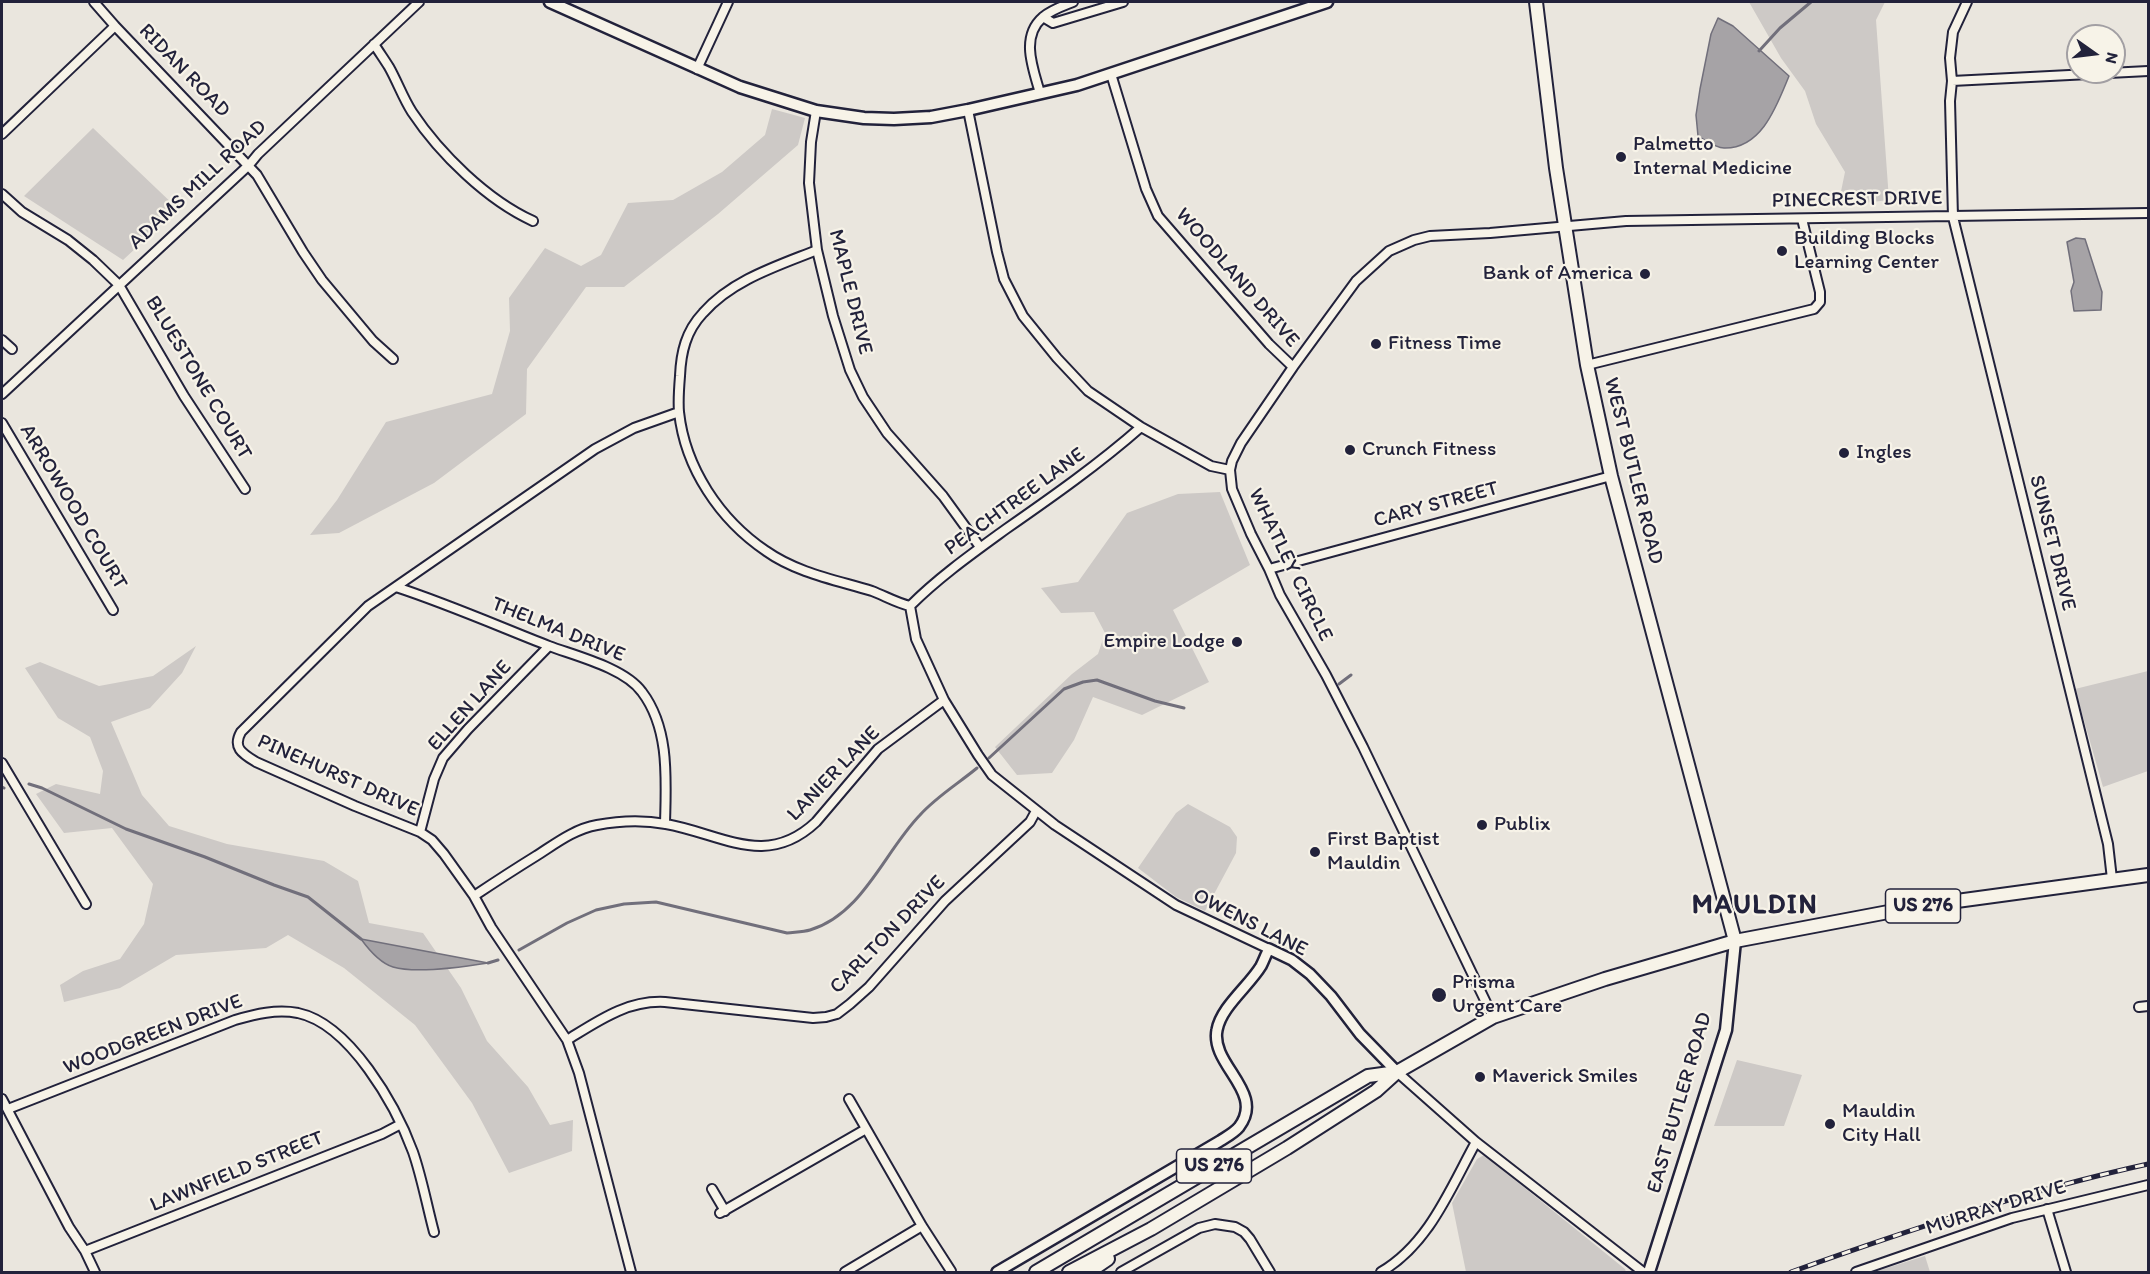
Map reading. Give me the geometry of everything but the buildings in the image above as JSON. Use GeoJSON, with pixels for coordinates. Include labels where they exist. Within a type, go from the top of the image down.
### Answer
{"type":"FeatureCollection","features":[{"type":"Feature","properties":{"kind":"main road"},"geometry":{"type":"LineString","coordinates":[[550,2],[740,87],[816,111],[864,118],[894,119],[932,117],[1077,85],[1327,2]]}},
{"type":"Feature","properties":{"kind":"main road","name":"WEST BUTLER ROAD"},"geometry":{"type":"LineString","coordinates":[[1536,2],[1556,168],[1587,365],[1611,476],[1735,941]]}},
{"type":"Feature","properties":{"kind":"main road","name":"US 276"},"geometry":{"type":"LineString","coordinates":[[1089,1272],[1151,1229],[1287,1148],[1376,1091],[1397,1072],[1493,1017],[1605,979],[1735,941],[1912,907],[2148,875]]}},
{"type":"Feature","properties":{"kind":"main road","name":"EAST BUTLER ROAD"},"geometry":{"type":"LineString","coordinates":[[1649,1272],[1726,1030],[1735,941]]}},
{"type":"Feature","properties":{"kind":"main road","name":"US 276"},"geometry":{"type":"LineString","coordinates":[[1036,1272],[1368,1076],[1397,1072]]}},
{"type":"Feature","properties":{"kind":"main road"},"geometry":{"type":"LineString","coordinates":[[1070,1272],[1151,1229]]}},
{"type":"Feature","properties":{"kind":"street","name":"RIDAN ROAD"},"geometry":{"type":"LineString","coordinates":[[94,2],[249,165],[322,280],[373,341],[393,359]]}},
{"type":"Feature","properties":{"kind":"street","name":"ADAMS MILL ROAD"},"geometry":{"type":"LineString","coordinates":[[2,394],[249,165],[419,2]]}},
{"type":"Feature","properties":{"kind":"street"},"geometry":{"type":"LineString","coordinates":[[697,69],[728,2]]}},
{"type":"Feature","properties":{"kind":"street"},"geometry":{"type":"LineString","coordinates":[[1040,93],[1029,49],[1030,35],[1042,17],[1073,2]]}},
{"type":"Feature","properties":{"kind":"street"},"geometry":{"type":"LineString","coordinates":[[1042,17],[1053,23],[1123,2]]}},
{"type":"Feature","properties":{"kind":"street","name":"SUNSET DRIVE"},"geometry":{"type":"LineString","coordinates":[[1967,2],[1951,40],[1953,217],[2109,844],[2112,879]]}},
{"type":"Feature","properties":{"kind":"street"},"geometry":{"type":"LineString","coordinates":[[2,134],[115,26]]}},
{"type":"Feature","properties":{"kind":"street"},"geometry":{"type":"LineString","coordinates":[[374,44],[389,67],[410,109],[438,147],[504,205],[533,221]]}},
{"type":"Feature","properties":{"kind":"street"},"geometry":{"type":"LineString","coordinates":[[1952,81],[2148,71]]}},
{"type":"Feature","properties":{"kind":"street","name":"WOODLAND DRIVE"},"geometry":{"type":"LineString","coordinates":[[1111,74],[1146,189],[1158,216],[1269,344],[1293,367]]}},
{"type":"Feature","properties":{"kind":"street"},"geometry":{"type":"LineString","coordinates":[[968,110],[1004,279],[1014,302],[1034,331],[1088,391],[1141,427],[1210,466],[1230,470]]}},
{"type":"Feature","properties":{"kind":"street","name":"MAPLE DRIVE"},"geometry":{"type":"LineString","coordinates":[[816,111],[811,142],[809,183],[817,250],[840,342],[863,397],[887,433],[943,496],[980,548]]}},
{"type":"Feature","properties":{"kind":"street","name":"BLUESTONE COURT"},"geometry":{"type":"LineString","coordinates":[[2,194],[22,212],[76,246],[119,285],[184,396],[245,489]]}},
{"type":"Feature","properties":{"kind":"street","name":"PINECREST DRIVE"},"geometry":{"type":"LineString","coordinates":[[1566,225],[1626,221],[2148,213]]}},
{"type":"Feature","properties":{"kind":"street"},"geometry":{"type":"LineString","coordinates":[[1587,365],[1814,309],[1820,302],[1820,292],[1802,219]]}},
{"type":"Feature","properties":{"kind":"street","name":"WHATLEY CIRCLE"},"geometry":{"type":"LineString","coordinates":[[1493,1017],[1363,747],[1326,675],[1280,595],[1239,507],[1232,489],[1230,470],[1241,443],[1293,367],[1356,281],[1379,259],[1398,246],[1430,236],[1490,233],[1566,225]]}},
{"type":"Feature","properties":{"kind":"street"},"geometry":{"type":"LineString","coordinates":[[817,250],[740,283],[719,297],[701,315],[690,330],[683,349],[679,412],[693,462],[706,489],[728,519],[754,543],[793,567],[875,592],[910,606]]}},
{"type":"Feature","properties":{"kind":"street"},"geometry":{"type":"LineString","coordinates":[[2,340],[12,349]]}},
{"type":"Feature","properties":{"kind":"street","name":"PINEHURST DRIVE"},"geometry":{"type":"LineString","coordinates":[[631,1272],[579,1073],[567,1040],[491,927],[474,896],[437,845],[420,832],[256,762],[243,754],[237,744],[241,732],[368,606],[596,449],[634,428],[679,412]]}},
{"type":"Feature","properties":{"kind":"street","name":"ARROWOOD COURT"},"geometry":{"type":"LineString","coordinates":[[2,423],[113,610]]}},
{"type":"Feature","properties":{"kind":"street","name":"PEACHTREE LANE"},"geometry":{"type":"LineString","coordinates":[[910,606],[931,585],[1111,454],[1141,427]]}},
{"type":"Feature","properties":{"kind":"street","name":"CARY STREET"},"geometry":{"type":"LineString","coordinates":[[1269,569],[1611,476]]}},
{"type":"Feature","properties":{"kind":"street","name":"THELMA DRIVE"},"geometry":{"type":"LineString","coordinates":[[396,587],[434,599],[624,676],[635,684],[644,694],[656,719],[664,747],[665,824]]}},
{"type":"Feature","properties":{"kind":"street","name":"OWENS LANE"},"geometry":{"type":"LineString","coordinates":[[910,606],[920,650],[944,700],[993,775],[1036,811],[1176,905],[1292,960],[1310,974],[1360,1034],[1397,1072],[1476,1142],[1643,1272]]}},
{"type":"Feature","properties":{"kind":"street","name":"ELLEN LANE"},"geometry":{"type":"LineString","coordinates":[[420,832],[434,779],[443,758],[549,646]]}},
{"type":"Feature","properties":{"kind":"street","name":"LANIER LANE"},"geometry":{"type":"LineString","coordinates":[[474,896],[568,836],[582,829],[610,823],[665,824],[753,846],[787,843],[805,833],[816,822],[878,749],[944,700]]}},
{"type":"Feature","properties":{"kind":"street"},"geometry":{"type":"LineString","coordinates":[[2,763],[86,904]]}},
{"type":"Feature","properties":{"kind":"street","name":"CARLTON DRIVE"},"geometry":{"type":"LineString","coordinates":[[567,1040],[613,1012],[648,1002],[813,1017],[837,1014],[869,987],[945,901],[1030,822],[1036,811]]}},
{"type":"Feature","properties":{"kind":"street"},"geometry":{"type":"LineString","coordinates":[[997,1272],[1220,1141],[1238,1128],[1247,1105],[1242,1090],[1218,1047],[1217,1029],[1222,1016],[1261,966],[1269,949]]}},
{"type":"Feature","properties":{"kind":"street"},"geometry":{"type":"LineString","coordinates":[[2139,1008],[2148,1006]]}},
{"type":"Feature","properties":{"kind":"street","name":"WOODGREEN DRIVE"},"geometry":{"type":"LineString","coordinates":[[8,1109],[235,1020],[260,1013],[283,1011],[314,1018],[342,1037],[386,1095],[413,1154],[434,1232]]}},
{"type":"Feature","properties":{"kind":"street"},"geometry":{"type":"LineString","coordinates":[[2,1099],[69,1227],[86,1251],[95,1272]]}},
{"type":"Feature","properties":{"kind":"street"},"geometry":{"type":"LineString","coordinates":[[849,1099],[922,1226],[951,1271]]}},
{"type":"Feature","properties":{"kind":"street","name":"LAWNFIELD STREET"},"geometry":{"type":"LineString","coordinates":[[86,1251],[401,1124]]}},
{"type":"Feature","properties":{"kind":"street"},"geometry":{"type":"LineString","coordinates":[[712,1189],[722,1212],[866,1129]]}},
{"type":"Feature","properties":{"kind":"street"},"geometry":{"type":"LineString","coordinates":[[1381,1272],[1401,1260],[1419,1241],[1476,1142]]}},
{"type":"Feature","properties":{"kind":"street","name":"MURRAY DRIVE"},"geometry":{"type":"LineString","coordinates":[[1856,1272],[1978,1229],[2048,1209],[2148,1185]]}},
{"type":"Feature","properties":{"kind":"street"},"geometry":{"type":"LineString","coordinates":[[2048,1209],[2066,1272]]}},
{"type":"Feature","properties":{"kind":"street"},"geometry":{"type":"LineString","coordinates":[[1121,1272],[1198,1228],[1215,1224],[1235,1227],[1244,1233],[1270,1272]]}},
{"type":"Feature","properties":{"kind":"street"},"geometry":{"type":"LineString","coordinates":[[845,1272],[922,1226]]}},
{"type":"Feature","properties":{"kind":"street"},"geometry":{"type":"LineString","coordinates":[[860,1263],[866,1272]]}},
{"type":"Feature","properties":{"kind":"shaded area"},"geometry":{"type":"Polygon","coordinates":[[[1749,2],[1885,2],[1876,20],[1889,200],[1838,206],[1845,172],[1816,124],[1805,91],[1781,58],[1749,2]]]}},
{"type":"Feature","properties":{"kind":"shaded area"},"geometry":{"type":"Polygon","coordinates":[[[1718,18],[1733,26],[1789,76],[1773,112],[1758,133],[1737,146],[1724,148],[1698,136],[1696,115],[1711,34],[1718,18]]]}},
{"type":"Feature","properties":{"kind":"shaded area"},"geometry":{"type":"Polygon","coordinates":[[[772,109],[805,118],[798,145],[718,214],[624,287],[586,287],[527,369],[526,414],[434,483],[339,533],[310,535],[337,500],[386,422],[492,394],[510,331],[509,298],[545,248],[581,266],[601,255],[628,203],[673,200],[722,172],[765,135],[772,109]]]}},
{"type":"Feature","properties":{"kind":"shaded area"},"geometry":{"type":"Polygon","coordinates":[[[93,128],[178,209],[123,260],[24,196],[93,128]]]}},
{"type":"Feature","properties":{"kind":"shaded area"},"geometry":{"type":"Polygon","coordinates":[[[2076,238],[2085,239],[2102,292],[2101,310],[2074,311],[2071,291],[2074,282],[2067,242],[2076,238]]]}},
{"type":"Feature","properties":{"kind":"shaded area"},"geometry":{"type":"Polygon","coordinates":[[[1220,492],[1250,565],[1173,610],[1209,682],[1142,715],[1093,697],[1074,740],[1052,773],[1017,775],[995,747],[1072,674],[1098,654],[1105,633],[1094,612],[1061,613],[1041,588],[1078,582],[1127,513],[1178,494],[1220,492]]]}},
{"type":"Feature","properties":{"kind":"shaded area"},"geometry":{"type":"Polygon","coordinates":[[[196,646],[182,673],[150,708],[111,722],[142,795],[169,826],[227,844],[324,861],[358,881],[369,923],[423,933],[461,988],[487,1041],[528,1087],[550,1125],[573,1120],[572,1151],[509,1173],[472,1103],[415,1025],[344,968],[288,935],[266,948],[176,955],[120,988],[64,1002],[60,985],[83,971],[120,959],[144,924],[153,884],[112,828],[64,833],[36,794],[56,784],[100,794],[103,771],[90,737],[58,718],[25,668],[40,662],[99,686],[153,676],[196,646]]]}},
{"type":"Feature","properties":{"kind":"shaded area"},"geometry":{"type":"Polygon","coordinates":[[[2148,671],[2148,771],[2103,787],[2075,689],[2148,671]]]}},
{"type":"Feature","properties":{"kind":"shaded area"},"geometry":{"type":"Polygon","coordinates":[[[1188,804],[1230,827],[1237,837],[1236,853],[1205,911],[1176,897],[1138,868],[1176,813],[1188,804]]]}},
{"type":"Feature","properties":{"kind":"shaded area"},"geometry":{"type":"Polygon","coordinates":[[[361,939],[488,963],[440,969],[403,969],[393,967],[379,959],[361,939]]]}},
{"type":"Feature","properties":{"kind":"shaded area"},"geometry":{"type":"Polygon","coordinates":[[[1737,1060],[1802,1075],[1784,1126],[1714,1126],[1737,1060]]]}},
{"type":"Feature","properties":{"kind":"shaded area"},"geometry":{"type":"Polygon","coordinates":[[[1484,1155],[1626,1272],[1466,1272],[1452,1203],[1477,1159],[1484,1155]]]}},
{"type":"Feature","properties":{"kind":"shaded area"},"geometry":{"type":"Polygon","coordinates":[[[1925,1256],[1930,1272],[1874,1272],[1925,1256]]]}},
{"type":"Feature","properties":{"kind":"waterway"},"geometry":{"type":"LineString","coordinates":[[1759,51],[1780,28],[1811,2]]}},
{"type":"Feature","properties":{"kind":"waterway"},"geometry":{"type":"LineString","coordinates":[[1339,684],[1351,675]]}},
{"type":"Feature","properties":{"kind":"waterway"},"geometry":{"type":"LineString","coordinates":[[989,758],[1064,689],[1083,682],[1097,680],[1155,701],[1184,708]]}},
{"type":"Feature","properties":{"kind":"waterway"},"geometry":{"type":"LineString","coordinates":[[519,950],[567,923],[596,910],[624,904],[656,902],[787,933],[810,930],[828,922],[859,896],[926,808],[977,768]]}},
{"type":"Feature","properties":{"kind":"waterway"},"geometry":{"type":"LineString","coordinates":[[29,784],[42,788],[126,829],[308,897],[361,939]]}},
{"type":"Feature","properties":{"kind":"waterway"},"geometry":{"type":"LineString","coordinates":[[488,963],[498,960]]}},
{"type":"Feature","properties":{"kind":"railway"},"geometry":{"type":"LineString","coordinates":[[1791,1272],[1968,1212],[2057,1186],[2148,1164]]}},
{"type":"Feature","properties":{"kind":"place","name":"Palmetto Internal Medicine"},"geometry":{"type":"Point","coordinates":[1621,157]}},
{"type":"Feature","properties":{"kind":"place","name":"Building Blocks Learning Center"},"geometry":{"type":"Point","coordinates":[1782,251]}},
{"type":"Feature","properties":{"kind":"place","name":"Bank of America"},"geometry":{"type":"Point","coordinates":[1645,274]}},
{"type":"Feature","properties":{"kind":"place","name":"Fitness Time"},"geometry":{"type":"Point","coordinates":[1376,344]}},
{"type":"Feature","properties":{"kind":"place","name":"Crunch Fitness"},"geometry":{"type":"Point","coordinates":[1350,450]}},
{"type":"Feature","properties":{"kind":"place","name":"Ingles"},"geometry":{"type":"Point","coordinates":[1844,453]}},
{"type":"Feature","properties":{"kind":"place","name":"Empire Lodge"},"geometry":{"type":"Point","coordinates":[1237,642]}},
{"type":"Feature","properties":{"kind":"place","name":"Publix"},"geometry":{"type":"Point","coordinates":[1482,825]}},
{"type":"Feature","properties":{"kind":"place","name":"First Baptist Mauldin"},"geometry":{"type":"Point","coordinates":[1315,852]}},
{"type":"Feature","properties":{"kind":"place","name":"Prisma Urgent Care"},"geometry":{"type":"Point","coordinates":[1439,995]}},
{"type":"Feature","properties":{"kind":"place","name":"Maverick Smiles"},"geometry":{"type":"Point","coordinates":[1480,1077]}},
{"type":"Feature","properties":{"kind":"place","name":"Mauldin City Hall"},"geometry":{"type":"Point","coordinates":[1830,1124]}},
{"type":"Feature","properties":{"kind":"district","name":"MAULDIN"},"geometry":{"type":"Point","coordinates":[1755,906]}}]}
